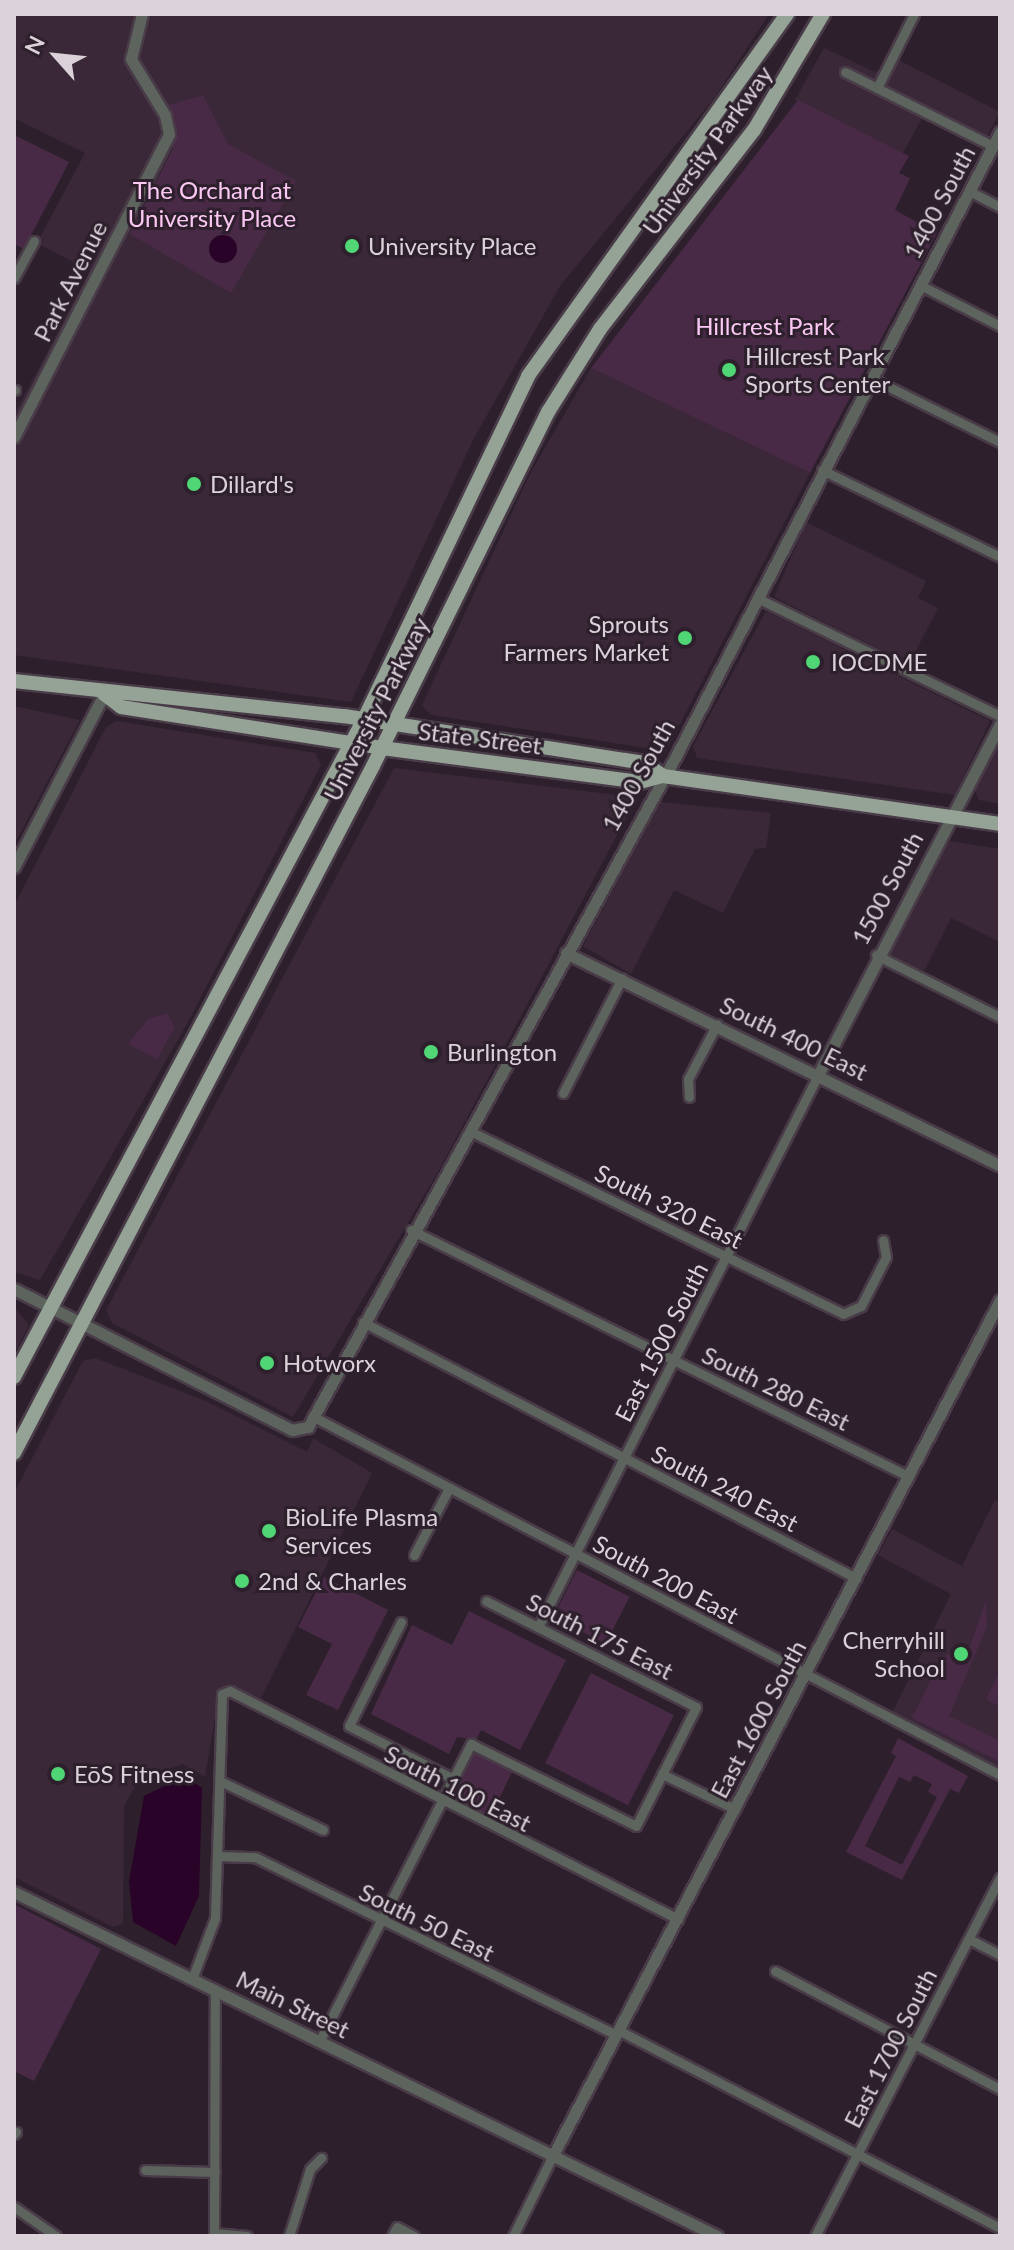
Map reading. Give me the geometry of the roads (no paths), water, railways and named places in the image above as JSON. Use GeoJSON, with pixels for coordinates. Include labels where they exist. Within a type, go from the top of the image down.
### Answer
{"type":"FeatureCollection","features":[{"type":"Feature","properties":{"kind":"main road","name":"University Parkway"},"geometry":{"type":"LineString","coordinates":[[14,1377],[364,719],[494,437],[544,349],[787,14]]}},
{"type":"Feature","properties":{"kind":"main road","name":"University Parkway"},"geometry":{"type":"LineString","coordinates":[[14,1453],[382,748],[565,384],[754,130],[823,14]]}},
{"type":"Feature","properties":{"kind":"main road","name":"State Street"},"geometry":{"type":"LineString","coordinates":[[14,681],[104,694],[128,687],[364,719],[644,763],[663,776]]}},
{"type":"Feature","properties":{"kind":"main road","name":"State Street"},"geometry":{"type":"LineString","coordinates":[[104,694],[121,707],[382,748],[640,782],[663,776],[1000,824]]}},
{"type":"Feature","properties":{"kind":"street","name":"Park Avenue"},"geometry":{"type":"LineString","coordinates":[[14,437],[169,134],[165,115],[131,59],[129,41],[142,14]]}},
{"type":"Feature","properties":{"kind":"street"},"geometry":{"type":"LineString","coordinates":[[877,88],[914,14]]}},
{"type":"Feature","properties":{"kind":"street"},"geometry":{"type":"LineString","coordinates":[[845,72],[993,146]]}},
{"type":"Feature","properties":{"kind":"street","name":"1400 South"},"geometry":{"type":"LineString","coordinates":[[80,1325],[302,1431],[314,1417],[411,1230],[470,1131],[663,776],[1000,132]]}},
{"type":"Feature","properties":{"kind":"street"},"geometry":{"type":"LineString","coordinates":[[969,191],[1000,207]]}},
{"type":"Feature","properties":{"kind":"street"},"geometry":{"type":"LineString","coordinates":[[14,278],[34,241]]}},
{"type":"Feature","properties":{"kind":"street"},"geometry":{"type":"LineString","coordinates":[[14,251],[25,256]]}},
{"type":"Feature","properties":{"kind":"street"},"geometry":{"type":"LineString","coordinates":[[920,285],[1000,326]]}},
{"type":"Feature","properties":{"kind":"street"},"geometry":{"type":"LineString","coordinates":[[871,378],[1000,442]]}},
{"type":"Feature","properties":{"kind":"street"},"geometry":{"type":"LineString","coordinates":[[822,470],[1000,557]]}},
{"type":"Feature","properties":{"kind":"street"},"geometry":{"type":"LineString","coordinates":[[757,598],[1000,716]]}},
{"type":"Feature","properties":{"kind":"street"},"geometry":{"type":"LineString","coordinates":[[14,867],[104,694]]}},
{"type":"Feature","properties":{"kind":"street","name":"1500 South"},"geometry":{"type":"LineString","coordinates":[[818,1075],[876,955],[1000,724]]}},
{"type":"Feature","properties":{"kind":"street","name":"South 400 East"},"geometry":{"type":"LineString","coordinates":[[566,953],[717,1024],[1000,1166]]}},
{"type":"Feature","properties":{"kind":"street"},"geometry":{"type":"LineString","coordinates":[[876,955],[1000,1017]]}},
{"type":"Feature","properties":{"kind":"street"},"geometry":{"type":"LineString","coordinates":[[563,1093],[622,978]]}},
{"type":"Feature","properties":{"kind":"street"},"geometry":{"type":"LineString","coordinates":[[689,1097],[688,1079],[717,1024]]}},
{"type":"Feature","properties":{"kind":"street","name":"East 1500 South"},"geometry":{"type":"LineString","coordinates":[[538,1627],[818,1075]]}},
{"type":"Feature","properties":{"kind":"street","name":"South 320 East"},"geometry":{"type":"LineString","coordinates":[[470,1131],[851,1314],[886,1257],[883,1240]]}},
{"type":"Feature","properties":{"kind":"street","name":"South 280 East"},"geometry":{"type":"LineString","coordinates":[[411,1230],[908,1476]]}},
{"type":"Feature","properties":{"kind":"street"},"geometry":{"type":"LineString","coordinates":[[14,1289],[80,1325]]}},
{"type":"Feature","properties":{"kind":"street","name":"East 1600 South"},"geometry":{"type":"LineString","coordinates":[[552,2157],[1000,1300]]}},
{"type":"Feature","properties":{"kind":"street","name":"South 240 East"},"geometry":{"type":"LineString","coordinates":[[363,1322],[856,1578]]}},
{"type":"Feature","properties":{"kind":"street","name":"South 200 East"},"geometry":{"type":"LineString","coordinates":[[314,1417],[804,1678],[1000,1775]]}},
{"type":"Feature","properties":{"kind":"street"},"geometry":{"type":"LineString","coordinates":[[414,1555],[449,1488]]}},
{"type":"Feature","properties":{"kind":"street","name":"South 175 East"},"geometry":{"type":"LineString","coordinates":[[486,1601],[696,1707],[662,1774]]}},
{"type":"Feature","properties":{"kind":"street"},"geometry":{"type":"LineString","coordinates":[[401,1622],[349,1726],[454,1779]]}},
{"type":"Feature","properties":{"kind":"street","name":"South 100 East"},"geometry":{"type":"LineString","coordinates":[[220,1781],[222,1694],[265,1708],[442,1804],[678,1919]]}},
{"type":"Feature","properties":{"kind":"street"},"geometry":{"type":"LineString","coordinates":[[319,2042],[471,1744],[636,1826],[662,1774],[735,1809]]}},
{"type":"Feature","properties":{"kind":"street"},"geometry":{"type":"LineString","coordinates":[[192,1979],[215,1918],[220,1781],[323,1830]]}},
{"type":"Feature","properties":{"kind":"street","name":"South 50 East"},"geometry":{"type":"LineString","coordinates":[[218,1856],[255,1857],[381,1923],[619,2033],[860,2152],[1000,2228]]}},
{"type":"Feature","properties":{"kind":"street","name":"East 1700 South"},"geometry":{"type":"LineString","coordinates":[[815,2236],[1000,1878]]}},
{"type":"Feature","properties":{"kind":"street","name":"Main Street"},"geometry":{"type":"LineString","coordinates":[[14,1892],[717,2236]]}},
{"type":"Feature","properties":{"kind":"street"},"geometry":{"type":"LineString","coordinates":[[969,1939],[1000,1955]]}},
{"type":"Feature","properties":{"kind":"street"},"geometry":{"type":"LineString","coordinates":[[775,1971],[1000,2089]]}},
{"type":"Feature","properties":{"kind":"street"},"geometry":{"type":"LineString","coordinates":[[215,1991],[214,2235],[247,2236]]}},
{"type":"Feature","properties":{"kind":"street"},"geometry":{"type":"LineString","coordinates":[[513,2236],[552,2157]]}},
{"type":"Feature","properties":{"kind":"street"},"geometry":{"type":"LineString","coordinates":[[289,2236],[310,2169],[321,2158]]}},
{"type":"Feature","properties":{"kind":"street"},"geometry":{"type":"LineString","coordinates":[[145,2170],[215,2172]]}},
{"type":"Feature","properties":{"kind":"street"},"geometry":{"type":"LineString","coordinates":[[14,2207],[56,2236]]}},
{"type":"Feature","properties":{"kind":"street"},"geometry":{"type":"LineString","coordinates":[[394,2232],[414,2236]]}},
{"type":"Feature","properties":{"kind":"place","name":"University Place"},"geometry":{"type":"Point","coordinates":[352,246]}},
{"type":"Feature","properties":{"kind":"place","name":"Hillcrest Park Sports Center"},"geometry":{"type":"Point","coordinates":[729,370]}},
{"type":"Feature","properties":{"kind":"place","name":"Dillard's"},"geometry":{"type":"Point","coordinates":[194,484]}},
{"type":"Feature","properties":{"kind":"place","name":"Sprouts Farmers Market"},"geometry":{"type":"Point","coordinates":[685,638]}},
{"type":"Feature","properties":{"kind":"place","name":"IOCDME"},"geometry":{"type":"Point","coordinates":[813,662]}},
{"type":"Feature","properties":{"kind":"place","name":"Burlington"},"geometry":{"type":"Point","coordinates":[431,1052]}},
{"type":"Feature","properties":{"kind":"place","name":"Hotworx"},"geometry":{"type":"Point","coordinates":[267,1363]}},
{"type":"Feature","properties":{"kind":"place","name":"BioLife Plasma Services"},"geometry":{"type":"Point","coordinates":[269,1531]}},
{"type":"Feature","properties":{"kind":"place","name":"2nd & Charles"},"geometry":{"type":"Point","coordinates":[242,1581]}},
{"type":"Feature","properties":{"kind":"place","name":"Cherryhill School"},"geometry":{"type":"Point","coordinates":[961,1654]}},
{"type":"Feature","properties":{"kind":"place","name":"EōS Fitness"},"geometry":{"type":"Point","coordinates":[58,1774]}},
{"type":"Feature","properties":{"kind":"park label","name":"The Orchard at University Place"},"geometry":{"type":"Point","coordinates":[212,204]}},
{"type":"Feature","properties":{"kind":"park label","name":"Hillcrest Park"},"geometry":{"type":"Point","coordinates":[765,326]}}]}
